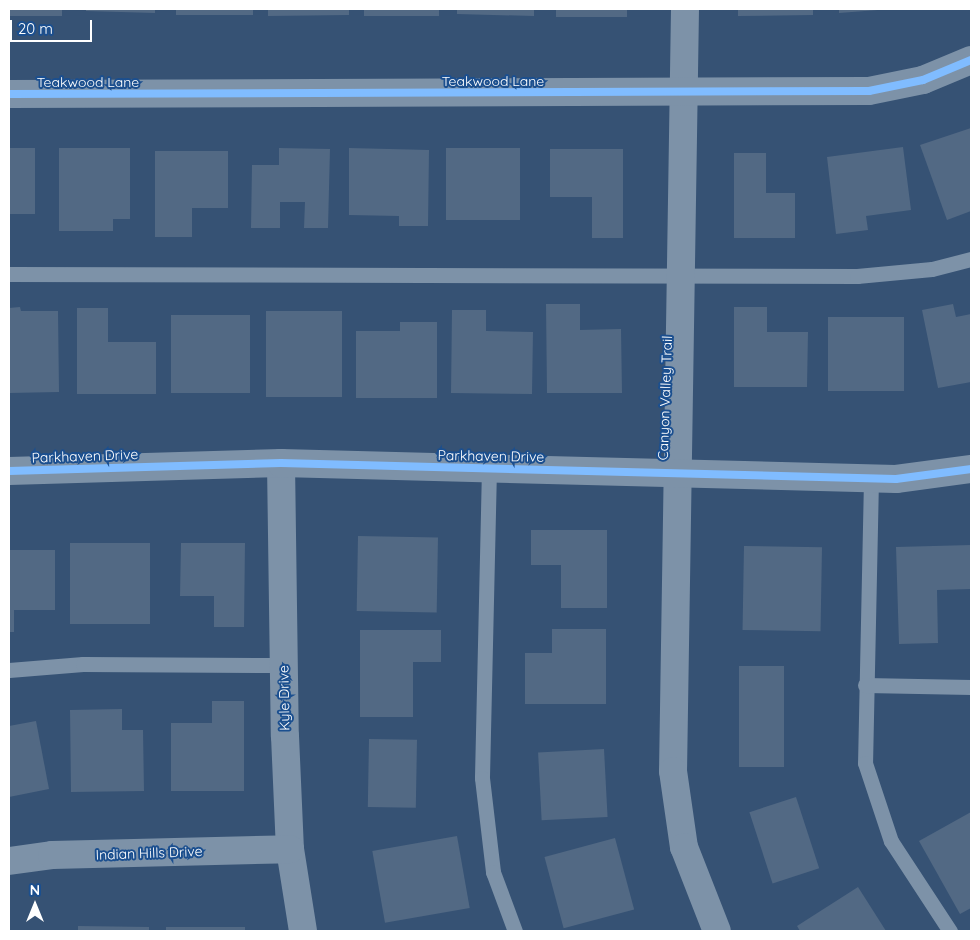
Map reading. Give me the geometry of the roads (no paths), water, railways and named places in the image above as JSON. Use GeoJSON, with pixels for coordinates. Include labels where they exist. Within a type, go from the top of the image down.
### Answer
{"type":"FeatureCollection","features":[{"type":"Feature","properties":{"kind":"street","name":"Canyon Valley Trail"},"geometry":{"type":"LineString","coordinates":[[685,9],[686,93],[675,473],[672,771],[684,848],[717,931]]}},
{"type":"Feature","properties":{"kind":"street","name":"Teakwood Lane"},"geometry":{"type":"LineString","coordinates":[[9,94],[870,91],[923,80],[971,60]]}},
{"type":"Feature","properties":{"kind":"street","name":"Parkhaven Drive"},"geometry":{"type":"LineString","coordinates":[[9,471],[281,464],[896,479],[971,469]]}},
{"type":"Feature","properties":{"kind":"street","name":"Kyle Drive"},"geometry":{"type":"LineString","coordinates":[[281,464],[284,665],[290,849],[304,931]]}},
{"type":"Feature","properties":{"kind":"street","name":"Indian Hills Drive"},"geometry":{"type":"LineString","coordinates":[[9,861],[52,855],[290,849]]}},
{"type":"Feature","properties":{"kind":"lane"},"geometry":{"type":"LineString","coordinates":[[9,274],[857,276],[932,269],[971,259]]}},
{"type":"Feature","properties":{"kind":"lane"},"geometry":{"type":"LineString","coordinates":[[489,468],[482,778],[493,872],[515,931]]}},
{"type":"Feature","properties":{"kind":"lane"},"geometry":{"type":"LineString","coordinates":[[871,478],[865,685],[865,763],[888,832],[950,931]]}},
{"type":"Feature","properties":{"kind":"lane"},"geometry":{"type":"LineString","coordinates":[[9,670],[83,664],[284,665]]}},
{"type":"Feature","properties":{"kind":"lane"},"geometry":{"type":"LineString","coordinates":[[865,685],[971,687]]}}]}
